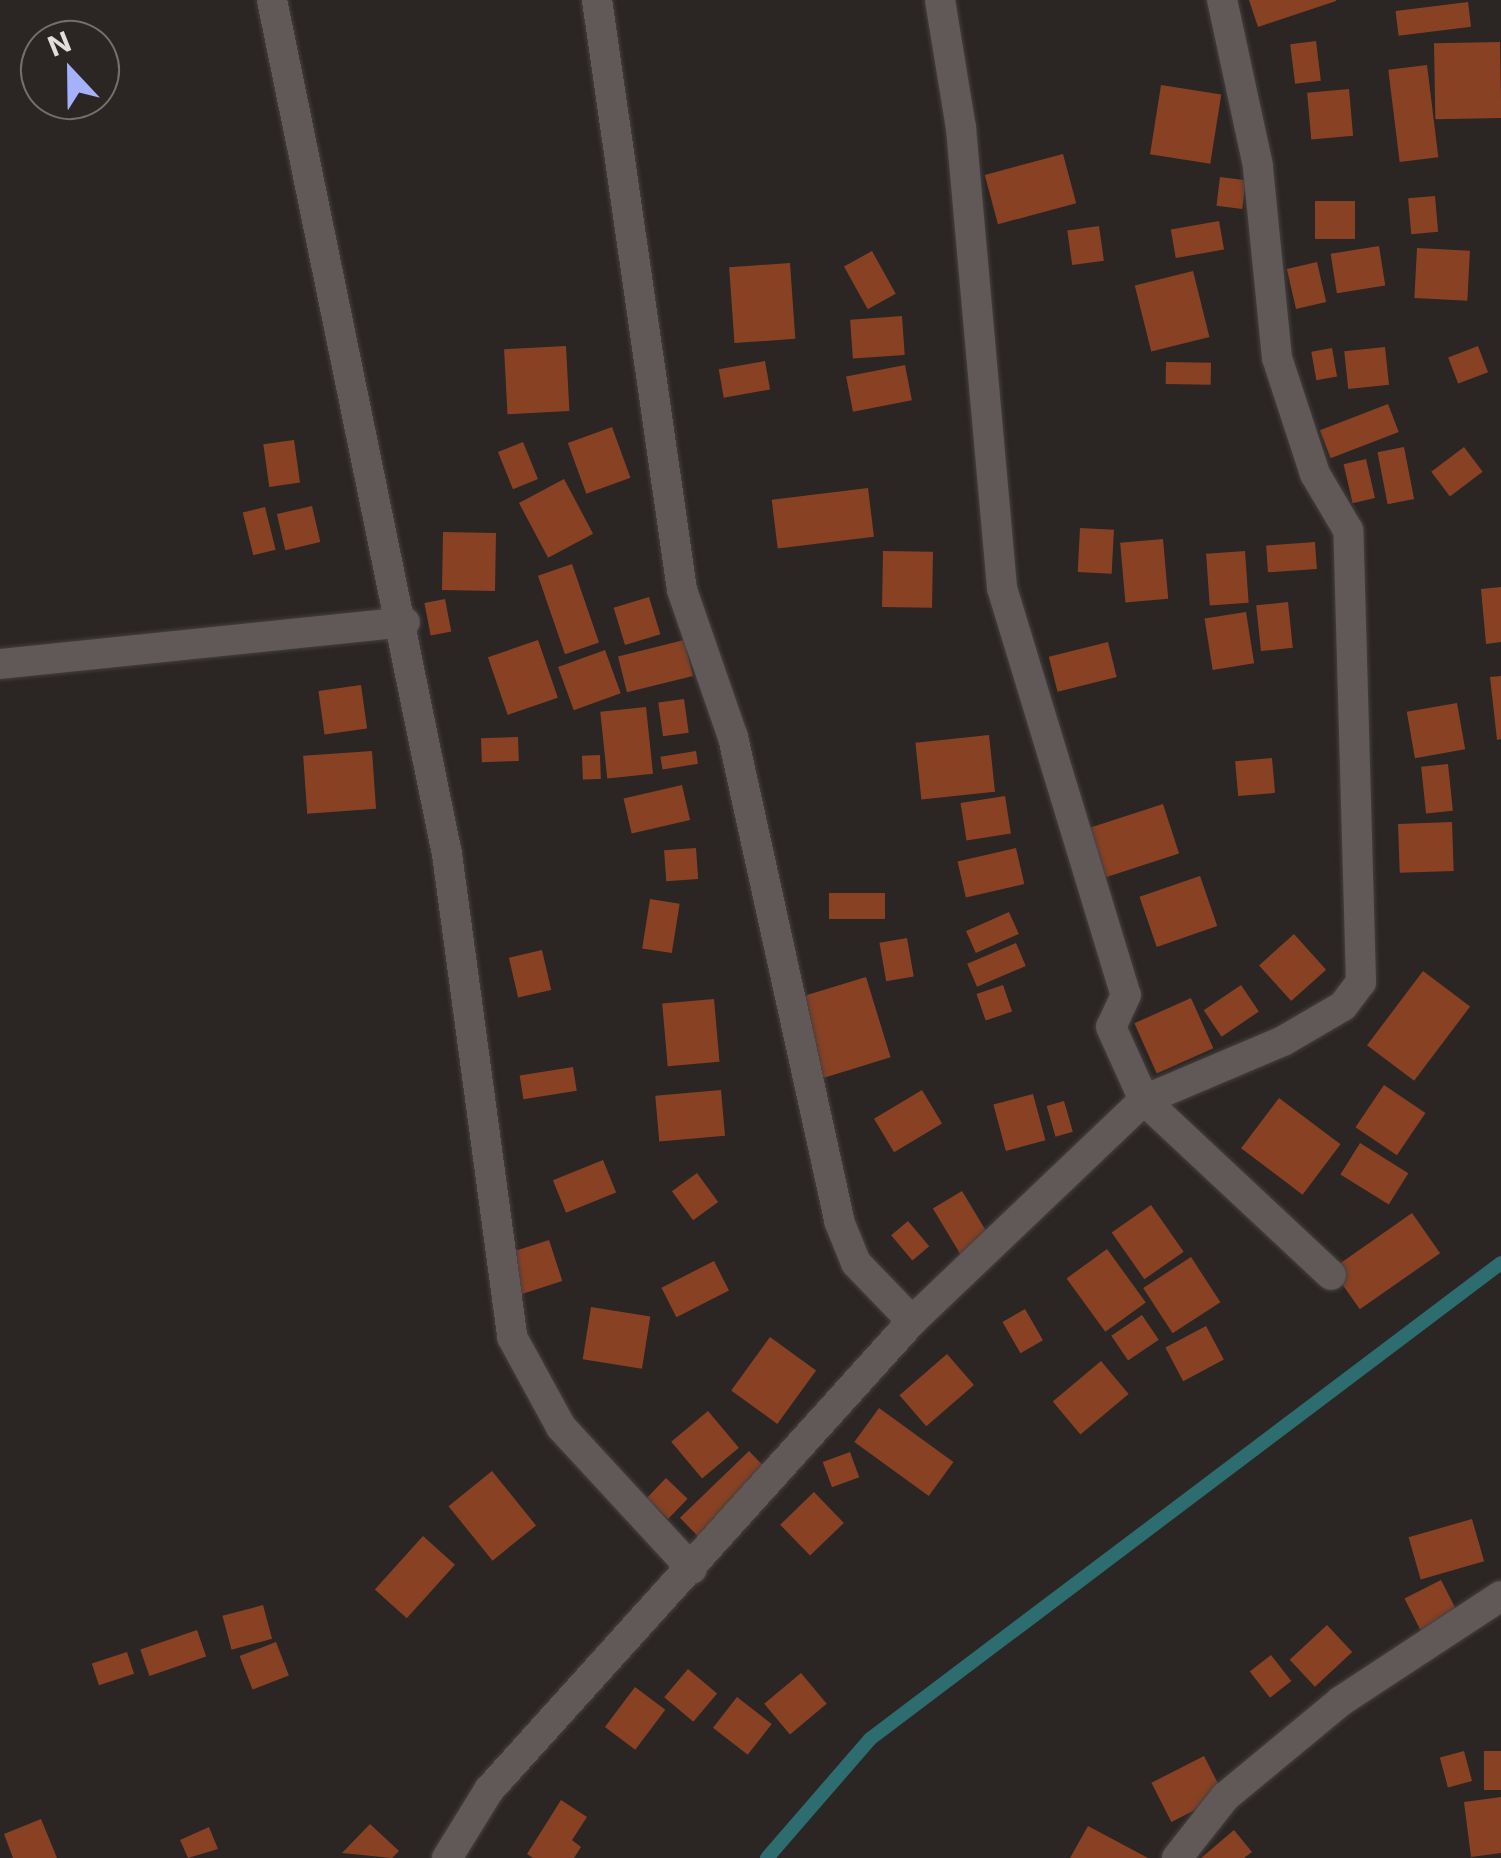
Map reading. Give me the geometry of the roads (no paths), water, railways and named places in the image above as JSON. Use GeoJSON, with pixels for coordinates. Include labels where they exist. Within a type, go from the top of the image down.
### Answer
{"type":"FeatureCollection","features":[{"type":"Feature","properties":{"kind":"street"},"geometry":{"type":"LineString","coordinates":[[272,0],[405,622],[448,854],[512,1338],[561,1428],[692,1568]]}},
{"type":"Feature","properties":{"kind":"street"},"geometry":{"type":"LineString","coordinates":[[596,0],[682,590],[733,738],[838,1221],[856,1263],[912,1322]]}},
{"type":"Feature","properties":{"kind":"street"},"geometry":{"type":"LineString","coordinates":[[940,0],[961,128],[1002,588],[1126,996],[1111,1027],[1144,1100],[1331,1276]]}},
{"type":"Feature","properties":{"kind":"street"},"geometry":{"type":"LineString","coordinates":[[448,1858],[489,1790],[912,1322],[1144,1100],[1344,1006],[1362,960],[1348,530],[1316,474],[1277,358],[1258,166],[1222,0]]}},
{"type":"Feature","properties":{"kind":"street"},"geometry":{"type":"LineString","coordinates":[[0,664],[405,622]]}},
{"type":"Feature","properties":{"kind":"street"},"geometry":{"type":"LineString","coordinates":[[1177,1858],[1225,1796],[1341,1701],[1501,1596]]}},
{"type":"Feature","properties":{"kind":"waterway"},"geometry":{"type":"LineString","coordinates":[[767,1858],[870,1739],[1501,1263]]}}]}
